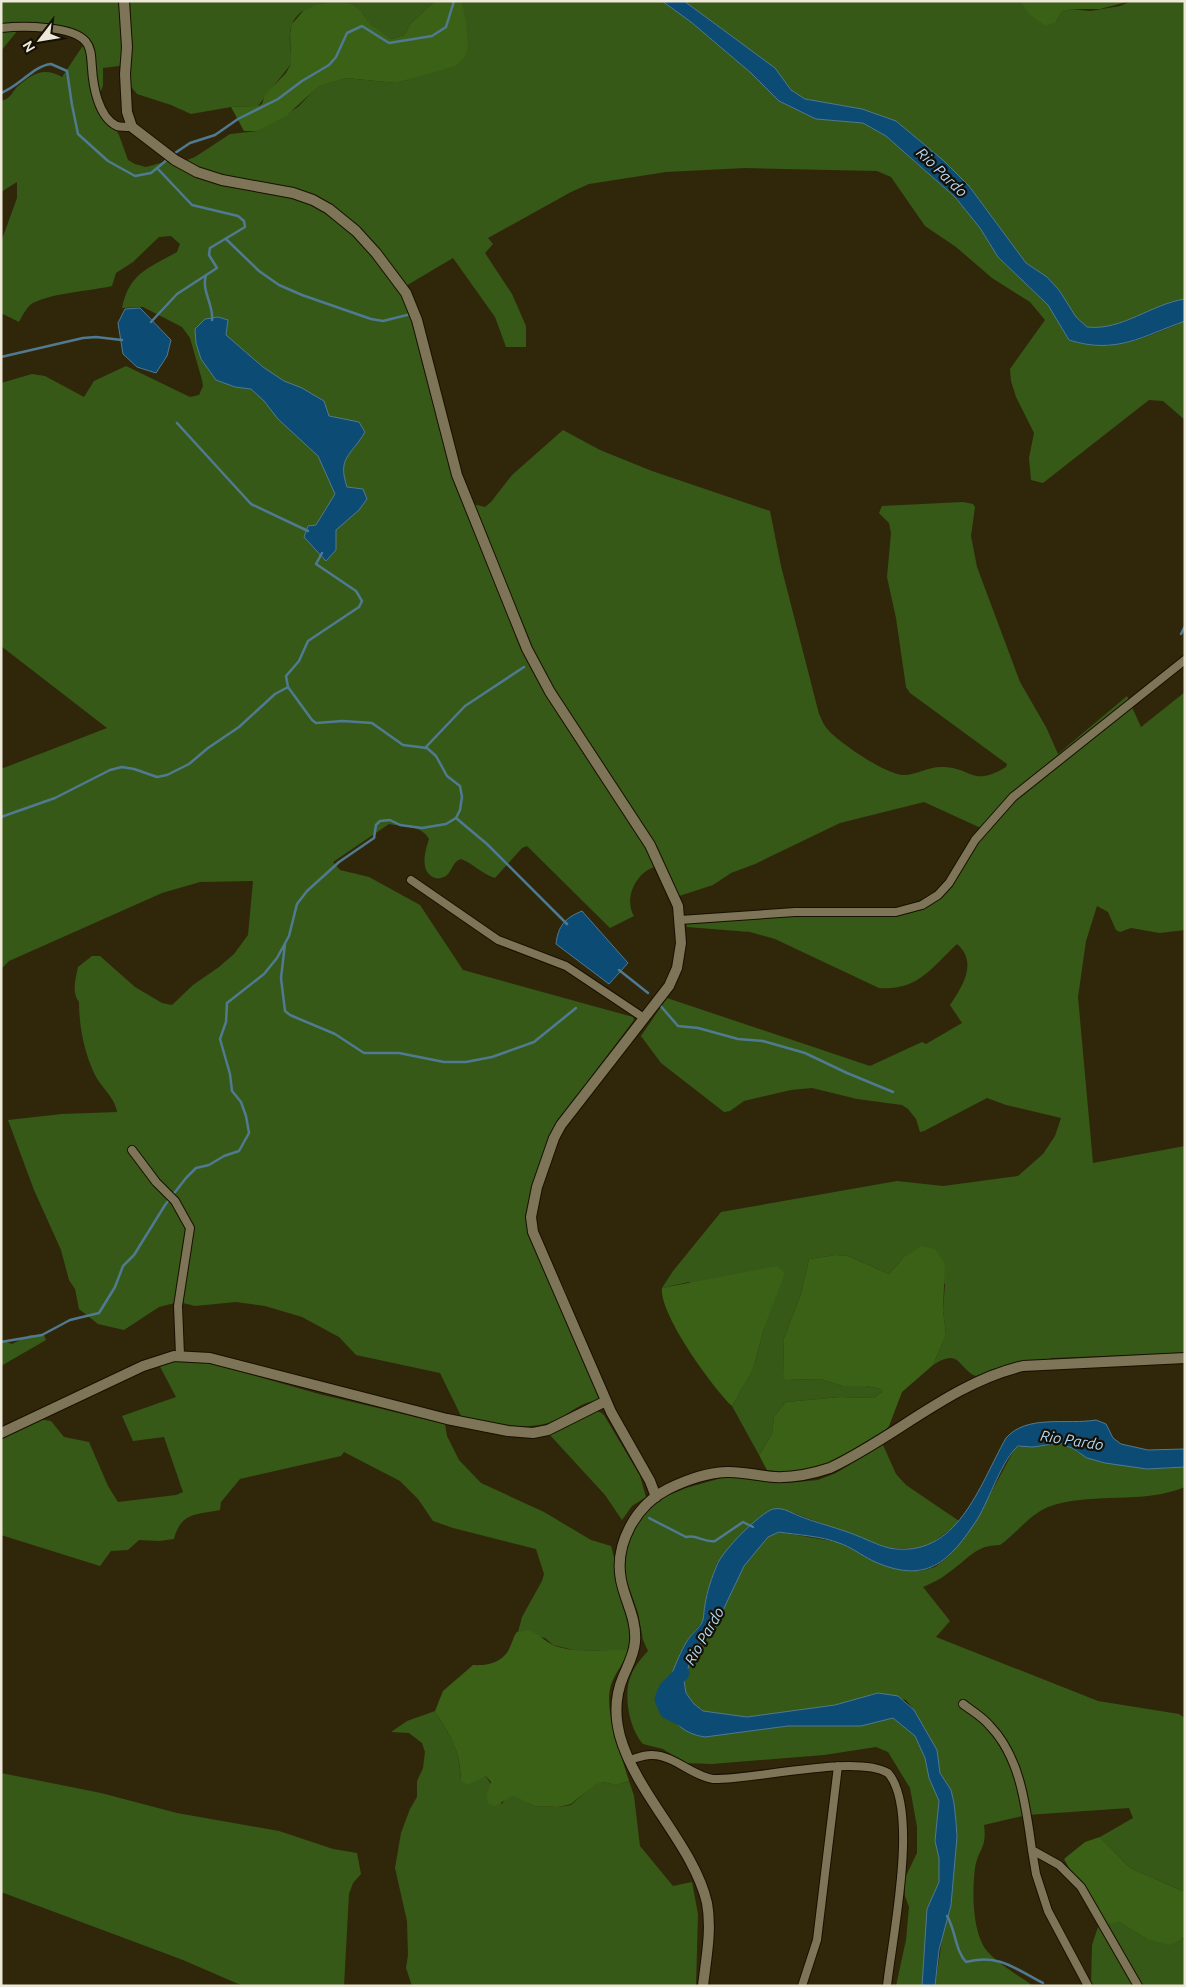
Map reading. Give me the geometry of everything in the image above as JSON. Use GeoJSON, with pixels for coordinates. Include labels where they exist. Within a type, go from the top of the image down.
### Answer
{"type":"FeatureCollection","features":[{"type":"Feature","properties":{"kind":"main road"},"geometry":{"type":"LineString","coordinates":[[124,1],[127,47],[127,112],[132,127],[175,160],[206,176],[279,189],[313,200],[356,231],[376,253],[406,293],[415,311],[456,475],[527,649],[550,692],[650,845],[678,906],[681,943],[677,968],[669,986],[561,1125],[539,1180],[532,1208],[532,1224],[536,1241],[558,1285],[606,1401],[656,1497]]}},
{"type":"Feature","properties":{"kind":"main road"},"geometry":{"type":"LineString","coordinates":[[1,1433],[143,1366],[163,1358],[180,1356],[222,1361],[301,1383],[508,1432],[533,1433],[548,1430],[587,1408],[606,1401]]}},
{"type":"Feature","properties":{"kind":"main road"},"geometry":{"type":"LineString","coordinates":[[703,1986],[709,1930],[704,1892],[694,1869],[629,1760],[618,1726],[617,1704],[620,1687],[634,1650],[636,1636],[632,1610],[620,1580],[620,1556],[625,1539],[637,1516],[656,1497],[695,1478],[714,1473],[739,1472],[784,1477],[830,1468],[968,1386],[1009,1369],[1041,1365],[1185,1358]]}},
{"type":"Feature","properties":{"kind":"street"},"geometry":{"type":"LineString","coordinates":[[1,28],[69,31],[82,38],[89,48],[100,106],[109,119],[117,126],[132,127]]}},
{"type":"Feature","properties":{"kind":"street"},"geometry":{"type":"LineString","coordinates":[[680,920],[795,912],[896,912],[922,905],[944,890],[975,840],[1013,797],[1185,660]]}},
{"type":"Feature","properties":{"kind":"street"},"geometry":{"type":"LineString","coordinates":[[411,880],[498,940],[566,966],[644,1018]]}},
{"type":"Feature","properties":{"kind":"street"},"geometry":{"type":"LineString","coordinates":[[132,1150],[175,1201],[189,1223],[190,1234],[178,1306],[180,1356]]}},
{"type":"Feature","properties":{"kind":"street"},"geometry":{"type":"LineString","coordinates":[[963,1704],[989,1724],[1010,1756],[1019,1779],[1036,1874],[1048,1911],[1088,1986]]}},
{"type":"Feature","properties":{"kind":"street"},"geometry":{"type":"LineString","coordinates":[[629,1760],[653,1755],[664,1758],[700,1776],[720,1779],[838,1766],[874,1768],[885,1771],[892,1778],[898,1794],[902,1820],[899,1899],[887,1986]]}},
{"type":"Feature","properties":{"kind":"street"},"geometry":{"type":"LineString","coordinates":[[802,1986],[818,1940],[838,1766]]}},
{"type":"Feature","properties":{"kind":"street"},"geometry":{"type":"LineString","coordinates":[[1032,1850],[1060,1865],[1081,1887],[1138,1986]]}},
{"type":"Feature","properties":{"kind":"green space"},"geometry":{"type":"Polygon","coordinates":[[[1,1],[435,1],[411,23],[404,35],[391,39],[374,28],[362,12],[352,7],[322,4],[303,11],[296,17],[292,25],[290,40],[291,64],[258,106],[231,107],[191,114],[137,94],[129,84],[127,65],[103,68],[103,86],[97,98],[119,135],[128,160],[146,167],[168,161],[179,163],[195,157],[230,134],[258,131],[298,107],[318,86],[346,78],[396,83],[409,79],[462,1],[663,2],[691,22],[751,73],[779,101],[816,119],[863,123],[886,136],[955,197],[980,228],[998,257],[1048,305],[1069,340],[1100,346],[1114,345],[1143,338],[1185,321],[1185,420],[1163,401],[1149,400],[1043,483],[1031,480],[1029,458],[1034,433],[1016,397],[1011,381],[1010,369],[1045,320],[1030,302],[992,278],[956,247],[925,226],[891,177],[877,171],[745,168],[666,172],[589,184],[571,192],[488,238],[493,244],[485,253],[512,294],[526,326],[526,347],[506,347],[495,317],[453,258],[399,290],[410,303],[469,503],[485,507],[512,475],[563,430],[600,450],[652,471],[770,511],[781,566],[819,714],[829,731],[876,765],[904,775],[941,767],[960,770],[972,775],[986,776],[1006,767],[1007,764],[910,693],[906,687],[896,618],[887,577],[891,533],[889,523],[879,513],[882,506],[963,502],[973,504],[975,507],[971,536],[977,567],[1020,682],[1046,727],[1058,754],[1127,696],[1141,727],[1185,692],[1185,930],[1160,933],[1131,928],[1120,932],[1116,930],[1108,912],[1097,906],[1086,941],[1078,997],[1093,1163],[1185,1146],[1185,1353],[1053,1358],[993,1369],[976,1376],[954,1358],[942,1360],[933,1365],[946,1335],[943,1310],[945,1284],[903,1258],[889,1274],[848,1256],[836,1255],[809,1259],[801,1294],[784,1338],[783,1377],[785,1380],[820,1379],[843,1386],[866,1386],[881,1389],[882,1392],[874,1398],[840,1397],[786,1402],[774,1416],[772,1434],[759,1455],[732,1406],[753,1370],[764,1328],[689,1282],[662,1288],[673,1271],[721,1212],[897,1181],[943,1186],[1018,1176],[1043,1154],[1055,1136],[1061,1118],[1006,1105],[987,1098],[920,1132],[916,1119],[902,1105],[857,1099],[812,1088],[791,1090],[744,1101],[730,1111],[724,1112],[661,1063],[641,1036],[667,998],[870,1066],[922,1042],[926,1044],[962,1023],[950,1005],[960,990],[967,966],[967,958],[957,944],[931,969],[914,982],[904,986],[879,988],[775,939],[750,932],[687,927],[686,923],[688,921],[767,915],[896,915],[918,910],[938,896],[983,829],[924,802],[840,823],[755,864],[731,873],[713,885],[673,898],[659,866],[651,868],[639,878],[631,893],[631,909],[634,916],[610,928],[527,846],[522,848],[495,878],[461,859],[456,862],[446,876],[436,878],[430,875],[425,866],[424,861],[429,839],[426,834],[412,827],[389,824],[333,862],[340,870],[369,877],[420,905],[463,970],[633,1017],[634,1020],[597,1069],[599,1080],[555,1140],[533,1216],[539,1243],[565,1290],[583,1337],[601,1401],[587,1403],[548,1423],[515,1426],[494,1423],[461,1416],[440,1373],[356,1355],[339,1337],[302,1317],[265,1306],[236,1302],[195,1306],[179,1302],[159,1307],[124,1330],[98,1324],[79,1309],[75,1289],[69,1280],[61,1250],[34,1190],[8,1120],[62,1114],[117,1112],[114,1102],[95,1075],[85,1048],[81,1030],[79,1002],[75,994],[75,980],[78,967],[92,956],[100,956],[135,987],[162,1003],[172,1005],[193,985],[234,954],[248,935],[253,881],[200,882],[162,893],[9,961],[1,969],[1,769],[107,728],[1,646],[1,383],[32,374],[45,376],[84,397],[94,381],[126,366],[190,397],[199,395],[203,386],[190,338],[182,327],[143,307],[122,308],[125,296],[135,279],[149,268],[177,252],[180,244],[171,236],[159,237],[133,262],[116,273],[112,286],[58,295],[38,301],[28,307],[19,322],[1,313],[1,242],[17,198],[17,182],[1,192],[1,101],[8,98],[26,79],[37,74],[49,72],[62,77],[84,44],[69,33],[18,30],[1,51],[1,1]]]}},
{"type":"Feature","properties":{"kind":"green space"},"geometry":{"type":"Polygon","coordinates":[[[435,1],[462,2],[468,49],[464,58],[455,66],[396,83],[346,78],[319,86],[286,116],[258,131],[244,131],[231,107],[258,106],[262,104],[265,95],[286,73],[291,64],[290,34],[292,24],[304,10],[315,5],[336,2],[351,4],[361,11],[371,25],[391,39],[404,35],[411,23],[435,1]]]}},
{"type":"Feature","properties":{"kind":"green space"},"geometry":{"type":"Polygon","coordinates":[[[684,1],[1022,1],[1056,22],[1062,12],[1071,9],[1090,11],[1120,6],[1131,1],[1185,1],[1185,299],[1105,328],[1087,327],[1076,317],[1059,290],[1047,277],[1026,263],[969,186],[944,161],[896,121],[862,109],[805,99],[791,90],[775,68],[684,1]]]}},
{"type":"Feature","properties":{"kind":"green space"},"geometry":{"type":"Polygon","coordinates":[[[1022,1],[1131,1],[1100,9],[1071,9],[1062,12],[1056,22],[1046,26],[1028,13],[1022,1]]]}},
{"type":"Feature","properties":{"kind":"green space"},"geometry":{"type":"Polygon","coordinates":[[[921,1246],[935,1249],[945,1264],[943,1310],[946,1335],[933,1365],[902,1392],[889,1426],[885,1431],[831,1464],[815,1469],[786,1472],[767,1470],[759,1455],[772,1434],[774,1416],[786,1402],[840,1397],[874,1398],[882,1392],[881,1389],[866,1386],[843,1386],[820,1379],[785,1380],[783,1377],[784,1338],[801,1294],[809,1259],[836,1255],[848,1256],[889,1274],[903,1258],[921,1246]]]}},
{"type":"Feature","properties":{"kind":"green space"},"geometry":{"type":"Polygon","coordinates":[[[777,1266],[785,1273],[764,1328],[753,1370],[732,1406],[701,1368],[678,1332],[663,1300],[662,1288],[777,1266]]]}},
{"type":"Feature","properties":{"kind":"green space"},"geometry":{"type":"Polygon","coordinates":[[[30,1335],[44,1335],[46,1340],[1,1366],[1,1340],[12,1344],[30,1335]]]}},
{"type":"Feature","properties":{"kind":"green space"},"geometry":{"type":"Polygon","coordinates":[[[200,1360],[319,1394],[445,1424],[447,1436],[459,1460],[481,1483],[544,1512],[591,1540],[611,1546],[631,1621],[629,1650],[578,1651],[553,1645],[545,1638],[518,1632],[522,1617],[544,1574],[536,1549],[453,1528],[433,1521],[418,1499],[400,1481],[344,1452],[341,1456],[240,1479],[221,1502],[220,1510],[197,1514],[185,1519],[177,1530],[174,1539],[159,1541],[139,1540],[128,1550],[111,1551],[100,1566],[1,1535],[1,1435],[33,1418],[51,1421],[64,1437],[89,1442],[108,1486],[118,1502],[176,1495],[183,1492],[164,1437],[133,1441],[122,1416],[176,1397],[157,1361],[200,1360]]]}},
{"type":"Feature","properties":{"kind":"green space"},"geometry":{"type":"Polygon","coordinates":[[[592,1411],[600,1412],[604,1415],[640,1476],[646,1497],[632,1506],[622,1520],[605,1495],[549,1434],[592,1411]]]}},
{"type":"Feature","properties":{"kind":"green space"},"geometry":{"type":"Polygon","coordinates":[[[1059,1443],[1072,1448],[1078,1453],[1147,1469],[1185,1467],[1185,1487],[1152,1495],[1065,1502],[1041,1510],[1000,1545],[977,1550],[942,1577],[923,1587],[950,1621],[936,1637],[1098,1701],[1179,1714],[1185,1718],[1185,1892],[1130,1868],[1100,1837],[1133,1818],[1129,1808],[1027,1815],[984,1825],[984,1844],[977,1861],[974,1877],[974,1911],[978,1934],[987,1951],[992,1956],[1033,1986],[935,1986],[956,1848],[954,1803],[951,1790],[940,1773],[937,1750],[914,1710],[906,1700],[878,1693],[835,1705],[747,1717],[703,1711],[694,1704],[686,1693],[684,1681],[691,1658],[704,1638],[715,1627],[744,1566],[768,1537],[779,1532],[837,1542],[900,1570],[920,1571],[935,1567],[948,1557],[977,1519],[1015,1448],[1025,1445],[1033,1447],[1059,1443]]]}},
{"type":"Feature","properties":{"kind":"green space"},"geometry":{"type":"Polygon","coordinates":[[[883,1445],[896,1474],[906,1485],[959,1521],[957,1524],[927,1547],[918,1549],[889,1548],[788,1511],[773,1509],[734,1542],[717,1563],[707,1593],[703,1621],[688,1639],[680,1653],[666,1698],[676,1723],[728,1734],[788,1726],[861,1726],[893,1718],[915,1736],[925,1758],[939,1801],[935,1841],[939,1858],[939,1882],[927,1909],[922,1986],[896,1986],[906,1940],[909,1907],[905,1896],[904,1880],[917,1853],[917,1827],[910,1788],[888,1752],[876,1747],[824,1755],[712,1764],[685,1763],[663,1749],[643,1744],[634,1729],[627,1700],[632,1673],[648,1651],[643,1640],[638,1613],[623,1570],[630,1533],[655,1501],[686,1488],[725,1477],[740,1476],[786,1483],[818,1480],[836,1473],[883,1445]]]}},
{"type":"Feature","properties":{"kind":"green space"},"geometry":{"type":"Polygon","coordinates":[[[528,1630],[555,1646],[573,1650],[629,1650],[611,1685],[609,1707],[614,1733],[629,1781],[616,1785],[603,1782],[596,1784],[571,1804],[558,1807],[534,1806],[514,1796],[495,1806],[488,1804],[486,1796],[491,1782],[486,1776],[467,1785],[461,1781],[457,1751],[435,1711],[443,1691],[473,1665],[490,1664],[500,1660],[507,1652],[517,1632],[528,1630]]]}},
{"type":"Feature","properties":{"kind":"green space"},"geometry":{"type":"Polygon","coordinates":[[[435,1711],[454,1743],[461,1781],[486,1776],[502,1804],[506,1797],[514,1795],[534,1806],[558,1807],[571,1805],[596,1783],[603,1782],[616,1785],[629,1781],[634,1796],[640,1846],[673,1886],[692,1882],[698,1914],[696,1986],[412,1986],[406,1968],[408,1955],[407,1921],[395,1868],[401,1833],[410,1809],[417,1797],[417,1781],[423,1768],[425,1752],[422,1743],[409,1733],[391,1732],[407,1721],[435,1711]]]}},
{"type":"Feature","properties":{"kind":"green space"},"geometry":{"type":"Polygon","coordinates":[[[1,1773],[101,1793],[177,1813],[279,1831],[333,1849],[357,1853],[361,1874],[353,1883],[349,1894],[344,1986],[243,1986],[183,1960],[1,1892],[1,1773]]]}},
{"type":"Feature","properties":{"kind":"green space"},"geometry":{"type":"Polygon","coordinates":[[[1100,1837],[1130,1868],[1185,1892],[1185,1937],[1170,1945],[1147,1939],[1119,1922],[1101,1925],[1064,1859],[1085,1842],[1100,1837]]]}},
{"type":"Feature","properties":{"kind":"green space"},"geometry":{"type":"Polygon","coordinates":[[[1110,1922],[1119,1922],[1147,1939],[1182,1939],[1185,1937],[1185,1986],[1091,1986],[1092,1945],[1098,1927],[1110,1922]]]}},
{"type":"Feature","properties":{"kind":"water"},"geometry":{"type":"Polygon","coordinates":[[[662,1],[684,1],[775,68],[791,90],[805,99],[862,109],[896,121],[944,161],[969,186],[1026,263],[1047,277],[1059,290],[1076,317],[1087,327],[1112,325],[1160,306],[1185,299],[1185,321],[1142,338],[1115,345],[1086,344],[1069,340],[1048,305],[998,257],[980,228],[955,197],[886,136],[863,123],[816,119],[779,101],[751,73],[691,22],[662,1]]]}},
{"type":"Feature","properties":{"kind":"water"},"geometry":{"type":"Polygon","coordinates":[[[140,308],[171,340],[167,356],[156,373],[137,367],[123,354],[118,323],[125,309],[140,308]]]}},
{"type":"Feature","properties":{"kind":"water"},"geometry":{"type":"Polygon","coordinates":[[[218,317],[228,320],[226,335],[263,367],[284,381],[302,388],[324,401],[329,416],[359,422],[365,432],[347,457],[344,477],[347,487],[363,489],[367,499],[359,510],[336,530],[336,550],[326,561],[304,537],[308,526],[316,525],[335,494],[318,456],[278,419],[264,401],[251,389],[235,387],[216,380],[201,359],[196,343],[195,329],[205,319],[218,317]]]}},
{"type":"Feature","properties":{"kind":"water"},"geometry":{"type":"Polygon","coordinates":[[[582,911],[628,963],[609,984],[556,944],[563,923],[582,911]]]}},
{"type":"Feature","properties":{"kind":"water"},"geometry":{"type":"Polygon","coordinates":[[[1096,1420],[1106,1424],[1113,1438],[1121,1444],[1148,1450],[1185,1449],[1185,1467],[1147,1469],[1105,1463],[1087,1458],[1072,1448],[1059,1443],[1033,1447],[1018,1446],[1007,1460],[978,1518],[957,1547],[946,1558],[922,1570],[908,1571],[892,1568],[832,1541],[779,1532],[768,1537],[744,1566],[715,1627],[704,1638],[691,1658],[684,1681],[686,1693],[694,1704],[703,1711],[747,1717],[835,1705],[878,1693],[898,1696],[914,1710],[937,1750],[940,1773],[951,1790],[957,1837],[951,1905],[939,1950],[935,1986],[922,1986],[927,1909],[939,1882],[939,1858],[935,1841],[939,1801],[929,1778],[925,1758],[915,1736],[893,1718],[861,1726],[788,1726],[705,1737],[690,1733],[674,1720],[667,1706],[666,1693],[668,1686],[684,1646],[703,1620],[708,1589],[720,1559],[742,1533],[767,1512],[773,1509],[783,1509],[884,1547],[912,1549],[932,1543],[949,1531],[963,1515],[975,1497],[1006,1438],[1015,1431],[1036,1423],[1096,1420]]]}},
{"type":"Feature","properties":{"kind":"waterway"},"geometry":{"type":"LineString","coordinates":[[172,155],[190,143],[215,135],[238,119],[278,99],[302,81],[329,65],[336,57],[347,33],[362,26],[389,43],[432,36],[446,27],[454,1]]}},
{"type":"Feature","properties":{"kind":"waterway"},"geometry":{"type":"LineString","coordinates":[[1,93],[38,68],[51,64],[67,71],[78,134],[108,161],[135,176],[151,173],[168,159]]}},
{"type":"Feature","properties":{"kind":"waterway"},"geometry":{"type":"LineString","coordinates":[[151,322],[177,294],[217,268],[209,255],[210,248],[245,227],[244,221],[238,216],[192,205],[158,169]]}},
{"type":"Feature","properties":{"kind":"waterway"},"geometry":{"type":"LineString","coordinates":[[226,239],[259,271],[279,285],[302,295],[371,319],[383,321],[407,315]]}},
{"type":"Feature","properties":{"kind":"waterway"},"geometry":{"type":"LineString","coordinates":[[206,275],[205,287],[212,320]]}},
{"type":"Feature","properties":{"kind":"waterway"},"geometry":{"type":"LineString","coordinates":[[1,357],[83,338],[96,337],[122,340]]}},
{"type":"Feature","properties":{"kind":"waterway"},"geometry":{"type":"LineString","coordinates":[[177,423],[251,504],[308,531]]}},
{"type":"Feature","properties":{"kind":"waterway"},"geometry":{"type":"LineString","coordinates":[[1,1342],[42,1335],[70,1320],[99,1313],[115,1287],[123,1266],[134,1255],[165,1205],[186,1178],[196,1168],[209,1165],[224,1156],[239,1151],[249,1133],[241,1102],[232,1091],[230,1074],[220,1039],[226,1022],[227,1003],[264,974],[277,958],[289,936],[297,904],[307,891],[339,862],[374,838],[376,825],[380,821],[390,820],[400,825],[422,828],[446,824],[456,818],[460,810],[462,797],[460,786],[447,776],[436,756],[427,748],[403,745],[372,723],[343,721],[316,723],[288,687],[286,676],[299,661],[308,641],[359,607],[362,601],[356,591],[316,564],[322,553]]}},
{"type":"Feature","properties":{"kind":"waterway"},"geometry":{"type":"LineString","coordinates":[[1181,634],[1185,626]]}},
{"type":"Feature","properties":{"kind":"waterway"},"geometry":{"type":"LineString","coordinates":[[425,748],[465,706],[524,667]]}},
{"type":"Feature","properties":{"kind":"waterway"},"geometry":{"type":"LineString","coordinates":[[1,817],[55,798],[110,770],[122,767],[157,777],[167,775],[189,764],[208,748],[239,727],[275,694],[288,687]]}},
{"type":"Feature","properties":{"kind":"waterway"},"geometry":{"type":"LineString","coordinates":[[456,818],[487,844],[567,924]]}},
{"type":"Feature","properties":{"kind":"waterway"},"geometry":{"type":"LineString","coordinates":[[285,944],[281,978],[285,1011],[290,1015],[335,1034],[364,1053],[399,1053],[444,1062],[466,1062],[492,1057],[534,1042],[576,1008]]}},
{"type":"Feature","properties":{"kind":"waterway"},"geometry":{"type":"LineString","coordinates":[[619,970],[648,993]]}},
{"type":"Feature","properties":{"kind":"waterway"},"geometry":{"type":"LineString","coordinates":[[659,1004],[678,1026],[698,1028],[738,1039],[763,1041],[805,1053],[893,1092]]}},
{"type":"Feature","properties":{"kind":"waterway"},"geometry":{"type":"LineString","coordinates":[[649,1518],[686,1537],[690,1536],[707,1541],[715,1541],[743,1522],[753,1527]]}},
{"type":"Feature","properties":{"kind":"waterway","name":"Rio Pardo"},"geometry":{"type":"LineString","coordinates":[[682,1673],[666,1689],[662,1699],[667,1711],[687,1721]]}},
{"type":"Feature","properties":{"kind":"waterway"},"geometry":{"type":"LineString","coordinates":[[947,1916],[962,1957],[966,1962],[977,1960],[997,1961],[1043,1983]]}}]}
